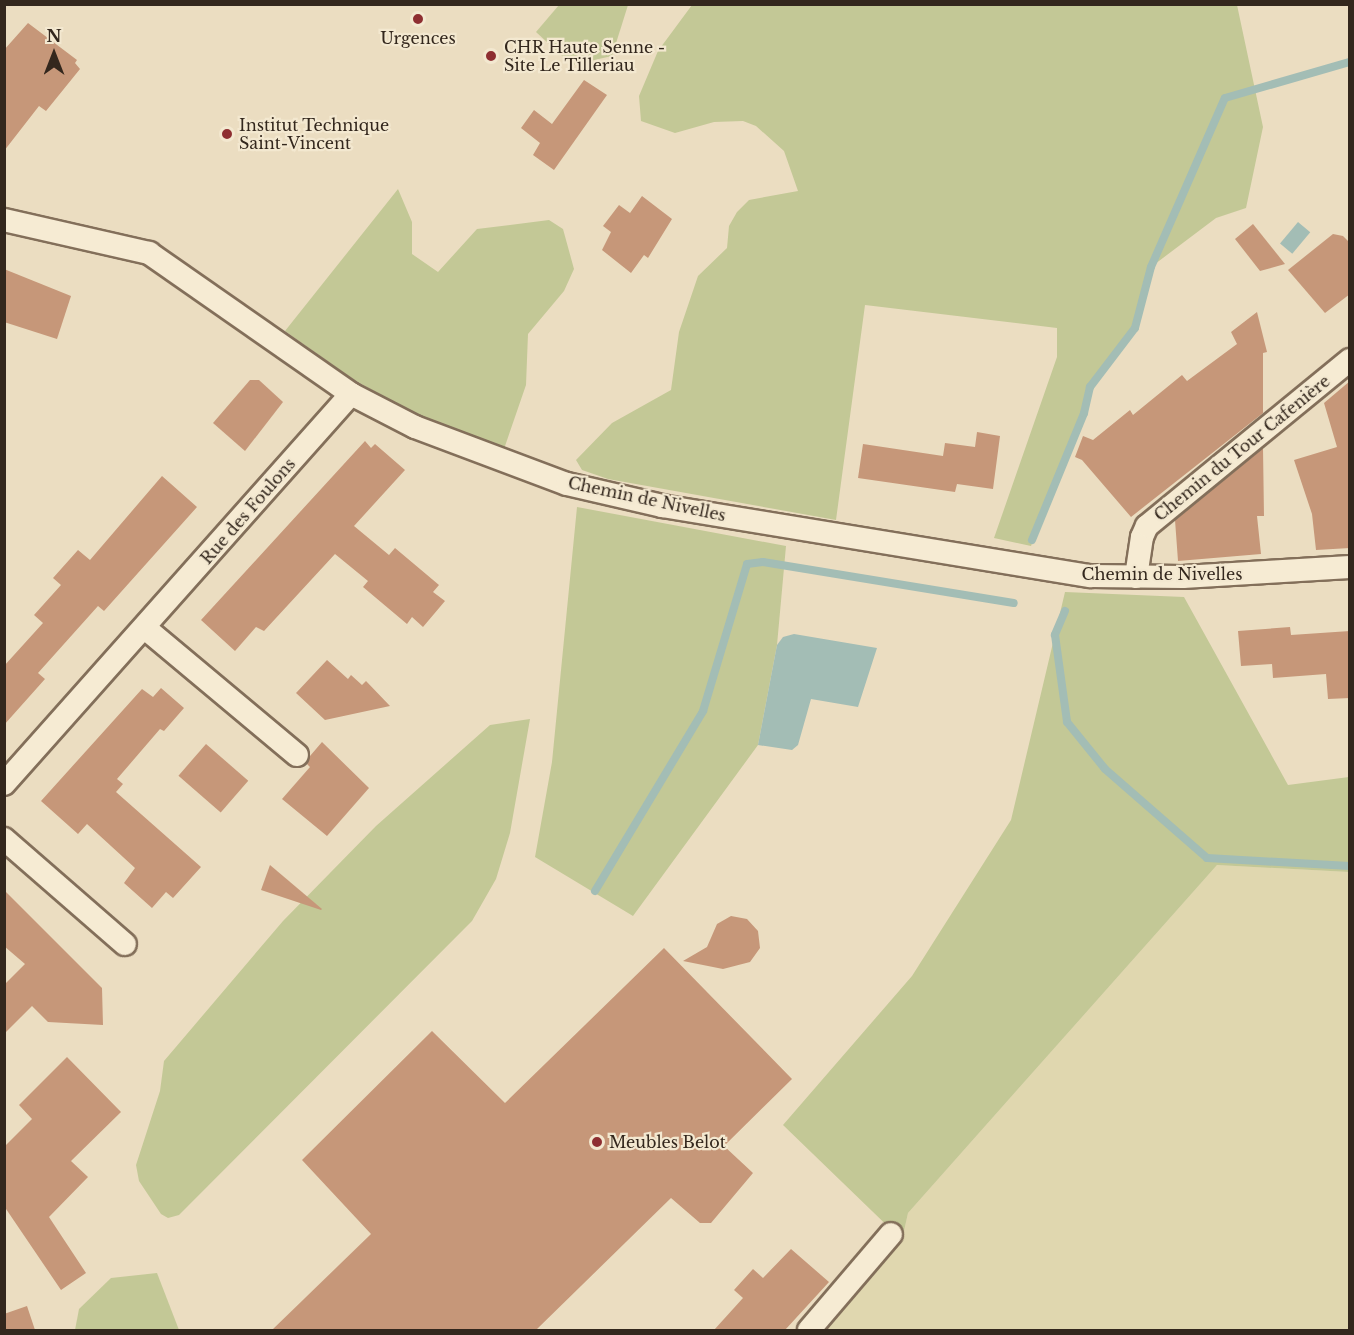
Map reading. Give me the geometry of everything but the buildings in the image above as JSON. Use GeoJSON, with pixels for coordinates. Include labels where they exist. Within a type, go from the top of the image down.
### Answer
{"type":"FeatureCollection","features":[{"type":"Feature","properties":{"kind":"street","name":"Chemin de Nivelles"},"geometry":{"type":"LineString","coordinates":[[4,220],[149,253],[351,394],[415,427],[567,484],[662,506],[1040,569],[1136,577],[1237,575],[1350,567]]}},
{"type":"Feature","properties":{"kind":"street","name":"Chemin du Tour Cafenière"},"geometry":{"type":"LineString","coordinates":[[1136,577],[1142,537],[1147,526],[1350,360]]}},
{"type":"Feature","properties":{"kind":"street","name":"Rue des Foulons"},"geometry":{"type":"LineString","coordinates":[[4,784],[351,394]]}},
{"type":"Feature","properties":{"kind":"street"},"geometry":{"type":"LineString","coordinates":[[145,628],[297,755]]}},
{"type":"Feature","properties":{"kind":"street"},"geometry":{"type":"LineString","coordinates":[[4,839],[125,944]]}},
{"type":"Feature","properties":{"kind":"street"},"geometry":{"type":"LineString","coordinates":[[809,1330],[891,1234]]}},
{"type":"Feature","properties":{"kind":"shaded area"},"geometry":{"type":"Polygon","coordinates":[[[1217,865],[1349,872],[1349,1330],[821,1330],[902,1240],[908,1213],[1217,865]]]}},
{"type":"Feature","properties":{"kind":"green space"},"geometry":{"type":"Polygon","coordinates":[[[559,5],[628,5],[612,56],[572,65],[536,32],[559,5]]]}},
{"type":"Feature","properties":{"kind":"green space"},"geometry":{"type":"Polygon","coordinates":[[[692,5],[1237,5],[1263,127],[1246,208],[1216,218],[1151,267],[1136,323],[1090,387],[1084,413],[1031,546],[994,538],[1057,357],[1057,328],[865,305],[836,520],[608,479],[582,470],[576,460],[612,423],[671,390],[679,332],[698,276],[727,248],[729,226],[737,212],[749,200],[798,191],[784,151],[756,126],[743,121],[714,122],[675,133],[641,121],[639,96],[658,51],[692,5]]]}},
{"type":"Feature","properties":{"kind":"green space"},"geometry":{"type":"Polygon","coordinates":[[[398,189],[412,222],[412,254],[438,272],[477,229],[549,220],[563,229],[574,269],[564,291],[528,334],[526,385],[504,449],[412,412],[354,380],[285,331],[398,189]]]}},
{"type":"Feature","properties":{"kind":"green space"},"geometry":{"type":"Polygon","coordinates":[[[577,507],[786,546],[777,645],[758,745],[633,916],[535,857],[552,762],[577,507]]]}},
{"type":"Feature","properties":{"kind":"green space"},"geometry":{"type":"Polygon","coordinates":[[[1065,592],[1184,597],[1288,785],[1349,777],[1349,872],[1217,865],[908,1213],[902,1240],[783,1125],[912,976],[1011,820],[1065,592]]]}},
{"type":"Feature","properties":{"kind":"green space"},"geometry":{"type":"Polygon","coordinates":[[[530,719],[510,833],[496,879],[472,921],[179,1215],[168,1218],[161,1214],[139,1181],[136,1165],[160,1091],[164,1061],[283,921],[376,826],[490,725],[530,719]]]}},
{"type":"Feature","properties":{"kind":"green space"},"geometry":{"type":"Polygon","coordinates":[[[157,1273],[179,1330],[75,1330],[79,1309],[111,1278],[157,1273]]]}},
{"type":"Feature","properties":{"kind":"water"},"geometry":{"type":"Polygon","coordinates":[[[1298,222],[1310,232],[1292,254],[1280,243],[1298,222]]]}},
{"type":"Feature","properties":{"kind":"water"},"geometry":{"type":"Polygon","coordinates":[[[794,634],[877,648],[858,707],[811,699],[798,745],[792,750],[758,745],[777,645],[783,637],[794,634]]]}},
{"type":"Feature","properties":{"kind":"waterway"},"geometry":{"type":"LineString","coordinates":[[1032,540],[1084,413],[1090,387],[1135,328],[1151,267],[1225,98],[1350,62]]}},
{"type":"Feature","properties":{"kind":"waterway"},"geometry":{"type":"LineString","coordinates":[[595,891],[703,711],[747,564],[763,562],[1014,603]]}},
{"type":"Feature","properties":{"kind":"waterway"},"geometry":{"type":"LineString","coordinates":[[1065,611],[1055,635],[1067,722],[1105,769],[1207,858],[1350,866]]}},
{"type":"Feature","properties":{"kind":"place","name":"Urgences"},"geometry":{"type":"Point","coordinates":[418,19]}},
{"type":"Feature","properties":{"kind":"place","name":"CHR Haute Senne - Site Le Tilleriau"},"geometry":{"type":"Point","coordinates":[491,56]}},
{"type":"Feature","properties":{"kind":"place","name":"Institut Technique Saint-Vincent"},"geometry":{"type":"Point","coordinates":[227,134]}},
{"type":"Feature","properties":{"kind":"place","name":"Meubles Belot"},"geometry":{"type":"Point","coordinates":[597,1142]}}]}
